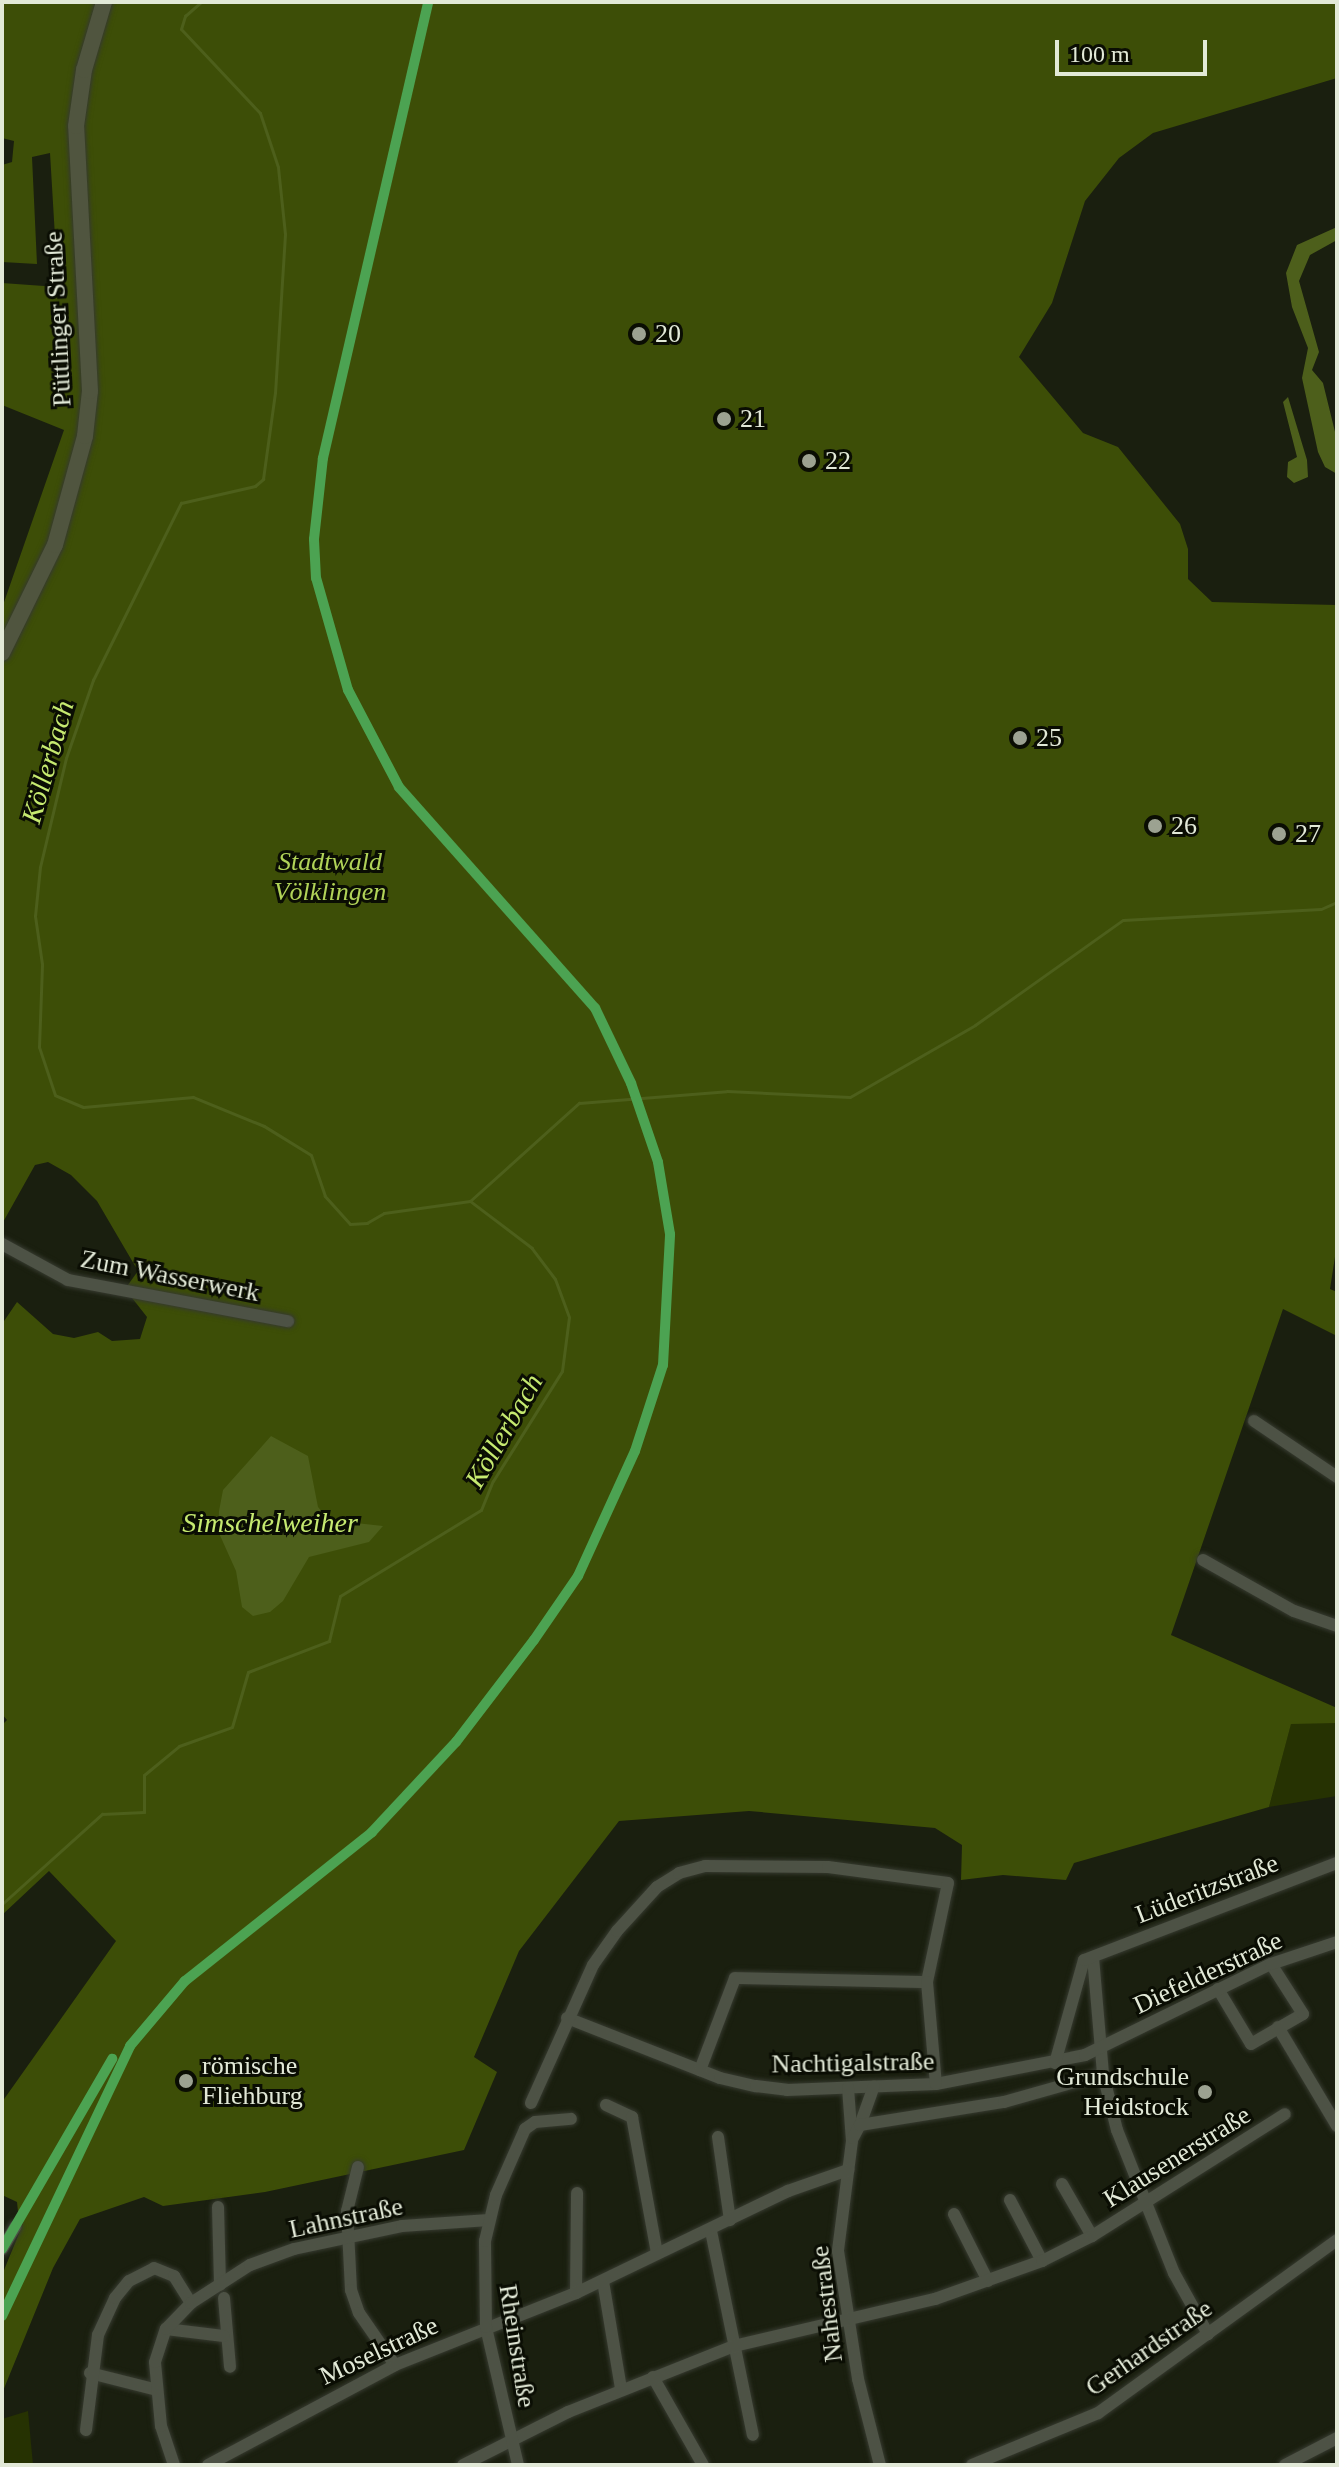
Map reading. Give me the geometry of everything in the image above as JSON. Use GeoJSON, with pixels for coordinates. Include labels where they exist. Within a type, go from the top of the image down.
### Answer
{"type":"FeatureCollection","features":[{"type":"Feature","properties":{"kind":"main road","name":"Püttlinger Straße"},"geometry":{"type":"LineString","coordinates":[[2,653],[55,545],[85,436],[90,391],[75,157],[84,70],[104,2]]}},
{"type":"Feature","properties":{"kind":"street","name":"Zum Wasserwerk"},"geometry":{"type":"LineString","coordinates":[[2,1244],[68,1280],[288,1321]]}},
{"type":"Feature","properties":{"kind":"street"},"geometry":{"type":"LineString","coordinates":[[1254,1421],[1337,1477]]}},
{"type":"Feature","properties":{"kind":"street"},"geometry":{"type":"LineString","coordinates":[[1203,1560],[1280,1604],[1337,1626]]}},
{"type":"Feature","properties":{"kind":"street","name":"Lüderitzstraße"},"geometry":{"type":"LineString","coordinates":[[1093,1957],[1337,1863]]}},
{"type":"Feature","properties":{"kind":"street"},"geometry":{"type":"LineString","coordinates":[[531,2103],[567,2018],[617,1931],[657,1887],[679,1873],[705,1866],[828,1867],[948,1883],[927,1982],[936,2084]]}},
{"type":"Feature","properties":{"kind":"street","name":"Diefelderstraße"},"geometry":{"type":"LineString","coordinates":[[1099,2048],[1271,1964],[1337,1942]]}},
{"type":"Feature","properties":{"kind":"street"},"geometry":{"type":"LineString","coordinates":[[1055,2063],[1077,1976],[1084,1960],[1093,1957],[1103,2074],[1144,2204],[1208,2334]]}},
{"type":"Feature","properties":{"kind":"street"},"geometry":{"type":"LineString","coordinates":[[1218,1989],[1251,2044],[1303,2014],[1271,1964]]}},
{"type":"Feature","properties":{"kind":"street"},"geometry":{"type":"LineString","coordinates":[[700,2070],[735,1978],[927,1982]]}},
{"type":"Feature","properties":{"kind":"street","name":"Nachtigalstraße"},"geometry":{"type":"LineString","coordinates":[[567,2018],[700,2070],[787,2090],[936,2084],[1055,2063],[1099,2048]]}},
{"type":"Feature","properties":{"kind":"street"},"geometry":{"type":"LineString","coordinates":[[1278,2027],[1337,2126]]}},
{"type":"Feature","properties":{"kind":"street"},"geometry":{"type":"LineString","coordinates":[[860,2125],[1004,2102],[1103,2074]]}},
{"type":"Feature","properties":{"kind":"street"},"geometry":{"type":"LineString","coordinates":[[852,2141],[874,2086]]}},
{"type":"Feature","properties":{"kind":"street","name":"Nahestraße"},"geometry":{"type":"LineString","coordinates":[[848,2088],[852,2141],[838,2251],[847,2318],[880,2465]]}},
{"type":"Feature","properties":{"kind":"street"},"geometry":{"type":"LineString","coordinates":[[606,2105],[632,2117],[657,2253]]}},
{"type":"Feature","properties":{"kind":"street","name":"Klausenerstraße"},"geometry":{"type":"LineString","coordinates":[[463,2465],[509,2440],[621,2389],[734,2346],[935,2299],[1042,2261],[1092,2236],[1285,2114]]}},
{"type":"Feature","properties":{"kind":"street","name":"Rheinstraße"},"geometry":{"type":"LineString","coordinates":[[518,2465],[509,2440],[486,2327],[489,2220],[518,2142],[535,2122],[571,2119]]}},
{"type":"Feature","properties":{"kind":"street"},"geometry":{"type":"LineString","coordinates":[[718,2137],[730,2220]]}},
{"type":"Feature","properties":{"kind":"street"},"geometry":{"type":"LineString","coordinates":[[358,2167],[347,2211],[355,2302],[395,2365]]}},
{"type":"Feature","properties":{"kind":"street","name":"Moselstraße"},"geometry":{"type":"LineString","coordinates":[[208,2465],[395,2365],[576,2293],[657,2253],[848,2170]]}},
{"type":"Feature","properties":{"kind":"street","name":"Klausenerstraße"},"geometry":{"type":"LineString","coordinates":[[1062,2184],[1092,2236]]}},
{"type":"Feature","properties":{"kind":"street"},"geometry":{"type":"LineString","coordinates":[[576,2293],[577,2193]]}},
{"type":"Feature","properties":{"kind":"street"},"geometry":{"type":"LineString","coordinates":[[1010,2200],[1042,2261]]}},
{"type":"Feature","properties":{"kind":"street"},"geometry":{"type":"LineString","coordinates":[[218,2207],[224,2336],[230,2367]]}},
{"type":"Feature","properties":{"kind":"street"},"geometry":{"type":"LineString","coordinates":[[954,2214],[988,2281]]}},
{"type":"Feature","properties":{"kind":"street","name":"Lahnstraße"},"geometry":{"type":"LineString","coordinates":[[174,2465],[157,2390],[155,2362],[166,2329],[191,2303],[222,2292],[250,2265],[348,2236],[489,2220]]}},
{"type":"Feature","properties":{"kind":"street"},"geometry":{"type":"LineString","coordinates":[[2,2249],[15,2227]]}},
{"type":"Feature","properties":{"kind":"street"},"geometry":{"type":"LineString","coordinates":[[711,2231],[753,2435]]}},
{"type":"Feature","properties":{"kind":"street","name":"Gerhardstraße"},"geometry":{"type":"LineString","coordinates":[[972,2465],[1098,2413],[1337,2240]]}},
{"type":"Feature","properties":{"kind":"street"},"geometry":{"type":"LineString","coordinates":[[86,2430],[90,2373],[98,2335],[115,2298],[141,2273],[164,2270],[191,2303]]}},
{"type":"Feature","properties":{"kind":"street"},"geometry":{"type":"LineString","coordinates":[[603,2281],[621,2389]]}},
{"type":"Feature","properties":{"kind":"street"},"geometry":{"type":"LineString","coordinates":[[166,2329],[224,2336]]}},
{"type":"Feature","properties":{"kind":"street"},"geometry":{"type":"LineString","coordinates":[[90,2373],[157,2390]]}},
{"type":"Feature","properties":{"kind":"street"},"geometry":{"type":"LineString","coordinates":[[653,2377],[703,2465]]}},
{"type":"Feature","properties":{"kind":"street"},"geometry":{"type":"LineString","coordinates":[[1285,2465],[1337,2438]]}},
{"type":"Feature","properties":{"kind":"shaded area"},"geometry":{"type":"Polygon","coordinates":[[[1291,1723],[1337,1723],[1337,1796],[1269,1807],[1291,1723]]]}},
{"type":"Feature","properties":{"kind":"shaded area"},"geometry":{"type":"Polygon","coordinates":[[[28,2411],[33,2465],[2,2465],[2,2419],[28,2411]]]}},
{"type":"Feature","properties":{"kind":"green space","name":"Stadtwald Völklingen"},"geometry":{"type":"Polygon","coordinates":[[[2,2],[1337,2],[1337,78],[1153,133],[1119,158],[1085,201],[1052,303],[1019,357],[1083,433],[1118,447],[1180,524],[1188,549],[1188,579],[1212,602],[1337,605],[1337,1244],[1330,1289],[1337,1292],[1337,1336],[1283,1309],[1171,1635],[1337,1708],[1337,1723],[1291,1724],[1269,1807],[1074,1863],[1066,1880],[1003,1875],[961,1880],[962,1845],[935,1828],[749,1811],[619,1821],[519,1951],[474,2057],[497,2072],[464,2150],[265,2192],[163,2206],[144,2197],[80,2219],[53,2268],[3,2391],[2,2275],[20,2231],[17,2202],[2,2195],[2,2102],[116,1941],[49,1871],[2,1915],[2,1725],[7,1720],[2,1714],[2,1324],[17,1302],[53,1334],[74,1338],[98,1332],[112,1341],[140,1339],[147,1317],[125,1289],[138,1271],[97,1201],[71,1175],[48,1162],[35,1165],[2,1224],[2,608],[64,430],[2,405],[2,283],[58,287],[50,153],[32,157],[37,264],[2,262],[2,165],[12,162],[14,141],[2,138],[2,2]]]}},
{"type":"Feature","properties":{"kind":"water"},"geometry":{"type":"Polygon","coordinates":[[[1337,227],[1337,240],[1310,255],[1299,281],[1319,352],[1312,370],[1323,383],[1337,440],[1337,474],[1325,467],[1318,452],[1302,378],[1308,348],[1292,307],[1286,273],[1297,245],[1337,227]]]}},
{"type":"Feature","properties":{"kind":"water"},"geometry":{"type":"Polygon","coordinates":[[[1288,397],[1307,460],[1308,477],[1294,483],[1287,477],[1288,462],[1297,457],[1283,402],[1288,397]]]}},
{"type":"Feature","properties":{"kind":"water","name":"Simschelweiher"},"geometry":{"type":"Polygon","coordinates":[[[271,1436],[308,1456],[318,1507],[329,1520],[383,1526],[369,1542],[309,1557],[283,1601],[270,1612],[253,1616],[242,1607],[236,1571],[218,1531],[219,1511],[223,1490],[271,1436]]]}},
{"type":"Feature","properties":{"kind":"waterway","name":"Köllerbach"},"geometry":{"type":"LineString","coordinates":[[2,1904],[102,1814],[144,1812],[144,1775],[179,1746],[232,1727],[248,1672],[329,1641],[340,1596],[481,1510],[493,1481],[562,1371],[569,1317],[555,1279],[532,1248],[470,1201],[384,1213],[367,1223],[350,1224],[325,1196],[311,1155],[264,1126],[193,1097],[83,1107],[55,1095],[39,1047],[42,964],[35,916],[40,867],[66,758],[93,680],[181,503],[255,486],[263,479],[275,393],[285,234],[278,167],[260,113],[181,29],[185,16],[201,2]]}},
{"type":"Feature","properties":{"kind":"waterway"},"geometry":{"type":"LineString","coordinates":[[470,1201],[579,1103],[727,1091],[850,1097],[975,1025],[1123,920],[1321,909],[1337,902]]}},
{"type":"Feature","properties":{"kind":"cycle path"},"geometry":{"type":"LineString","coordinates":[[2,2316],[130,2046],[185,1981],[372,1832],[456,1742],[534,1640],[578,1576],[635,1451],[663,1365],[670,1234],[658,1162],[631,1083],[595,1008],[399,787],[348,690],[316,578],[314,539],[323,458],[428,2]]}},
{"type":"Feature","properties":{"kind":"cycle path"},"geometry":{"type":"LineString","coordinates":[[2,2249],[112,2059]]}},
{"type":"Feature","properties":{"kind":"place","name":"20"},"geometry":{"type":"Point","coordinates":[639,334]}},
{"type":"Feature","properties":{"kind":"place","name":"21"},"geometry":{"type":"Point","coordinates":[724,419]}},
{"type":"Feature","properties":{"kind":"place","name":"22"},"geometry":{"type":"Point","coordinates":[809,461]}},
{"type":"Feature","properties":{"kind":"place","name":"25"},"geometry":{"type":"Point","coordinates":[1020,738]}},
{"type":"Feature","properties":{"kind":"place","name":"26"},"geometry":{"type":"Point","coordinates":[1155,826]}},
{"type":"Feature","properties":{"kind":"place","name":"27"},"geometry":{"type":"Point","coordinates":[1279,834]}},
{"type":"Feature","properties":{"kind":"place","name":"römische Fliehburg"},"geometry":{"type":"Point","coordinates":[186,2081]}},
{"type":"Feature","properties":{"kind":"place","name":"Grundschule Heidstock"},"geometry":{"type":"Point","coordinates":[1205,2092]}}]}
